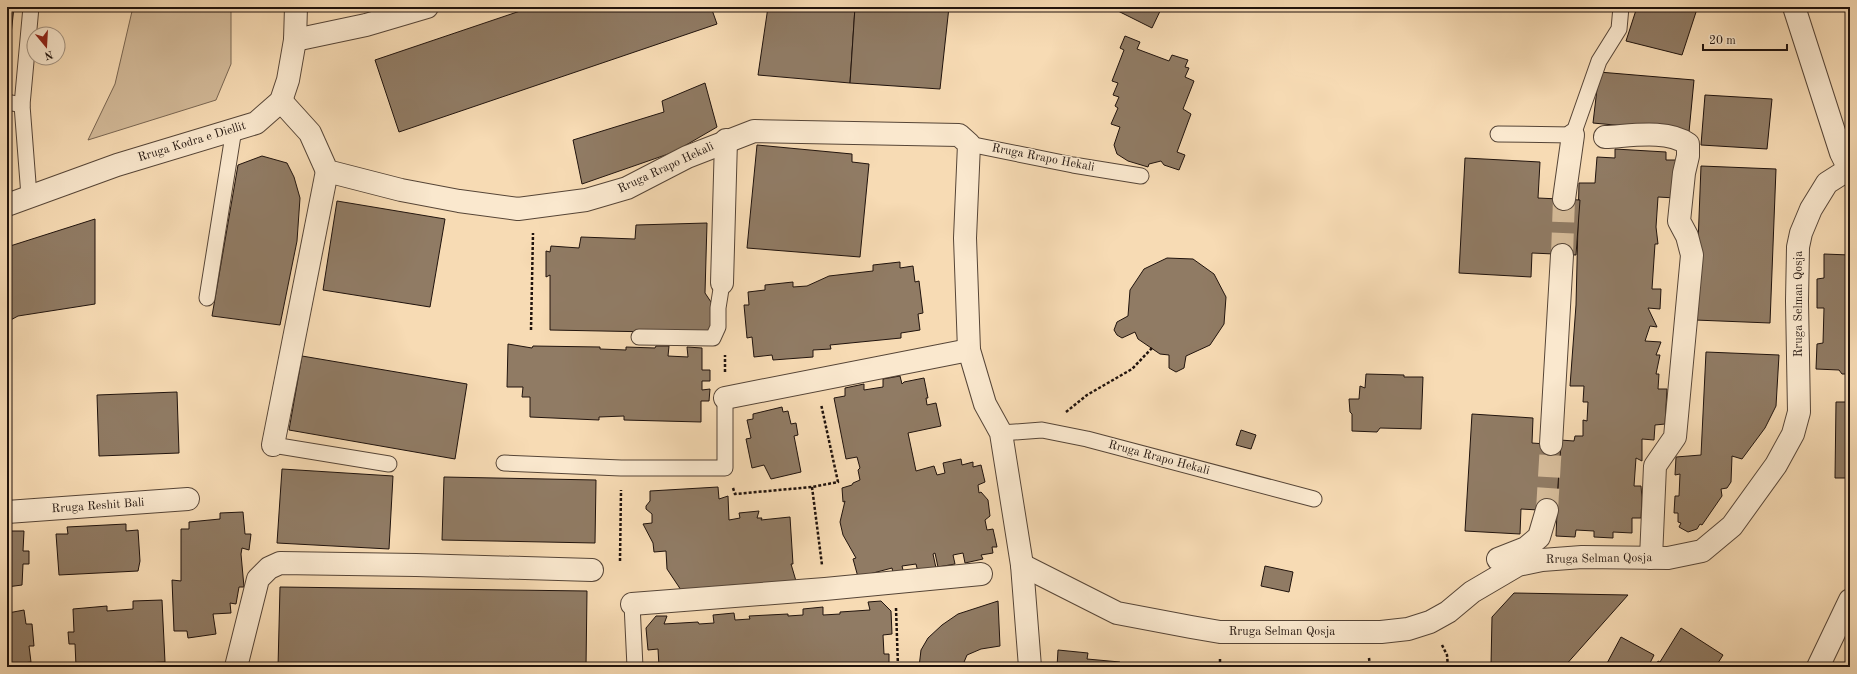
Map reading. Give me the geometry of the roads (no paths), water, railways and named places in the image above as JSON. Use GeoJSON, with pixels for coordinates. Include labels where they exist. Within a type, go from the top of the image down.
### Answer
{"type":"FeatureCollection","features":[{"type":"Feature","properties":{"kind":"street"},"geometry":{"type":"LineString","coordinates":[[273,446],[327,171],[310,133],[281,101],[288,80],[295,40],[296,7]]}},
{"type":"Feature","properties":{"kind":"street"},"geometry":{"type":"LineString","coordinates":[[295,40],[366,24],[427,7]]}},
{"type":"Feature","properties":{"kind":"street"},"geometry":{"type":"LineString","coordinates":[[1794,7],[1841,153],[1849,170]]}},
{"type":"Feature","properties":{"kind":"street","name":"Rruga Kodra e Diellit"},"geometry":{"type":"LineString","coordinates":[[7,205],[117,164],[256,123],[281,101]]}},
{"type":"Feature","properties":{"kind":"street","name":"Rruga Rrapo Hekali"},"geometry":{"type":"LineString","coordinates":[[327,171],[401,190],[459,201],[518,209],[586,200],[627,188],[687,156],[726,140],[754,131],[959,135],[969,144]]}},
{"type":"Feature","properties":{"kind":"street"},"geometry":{"type":"LineString","coordinates":[[1564,199],[1573,135]]}},
{"type":"Feature","properties":{"kind":"street"},"geometry":{"type":"LineString","coordinates":[[1605,137],[1656,135],[1680,138],[1688,144],[1688,156],[1684,173],[1679,220],[1687,236],[1692,255],[1675,437],[1655,466],[1652,558]]}},
{"type":"Feature","properties":{"kind":"street"},"geometry":{"type":"LineString","coordinates":[[722,283],[726,140]]}},
{"type":"Feature","properties":{"kind":"street"},"geometry":{"type":"LineString","coordinates":[[969,144],[965,238],[969,350],[985,404],[1001,433],[1022,565],[1030,667]]}},
{"type":"Feature","properties":{"kind":"street","name":"Rruga Selman Qosja"},"geometry":{"type":"LineString","coordinates":[[1022,565],[1117,612],[1220,632],[1381,632],[1408,628],[1430,622],[1448,612],[1472,592],[1518,565],[1542,560],[1582,557],[1668,558],[1702,551],[1732,526],[1776,465],[1793,434],[1799,412],[1797,301],[1798,247],[1801,233],[1810,208],[1827,183],[1849,170]]}},
{"type":"Feature","properties":{"kind":"street"},"geometry":{"type":"LineString","coordinates":[[1551,444],[1562,255]]}},
{"type":"Feature","properties":{"kind":"street"},"geometry":{"type":"LineString","coordinates":[[725,398],[969,350]]}},
{"type":"Feature","properties":{"kind":"street","name":"Rruga Reshit Bali"},"geometry":{"type":"LineString","coordinates":[[7,512],[188,499]]}},
{"type":"Feature","properties":{"kind":"street"},"geometry":{"type":"LineString","coordinates":[[1498,576],[1493,564],[1502,557],[1526,548],[1539,536],[1547,510]]}},
{"type":"Feature","properties":{"kind":"street"},"geometry":{"type":"LineString","coordinates":[[236,667],[258,579],[269,568],[280,563],[592,570]]}},
{"type":"Feature","properties":{"kind":"street"},"geometry":{"type":"LineString","coordinates":[[632,604],[981,574]]}},
{"type":"Feature","properties":{"kind":"street"},"geometry":{"type":"LineString","coordinates":[[1818,667],[1850,600]]}},
{"type":"Feature","properties":{"kind":"lane"},"geometry":{"type":"LineString","coordinates":[[29,196],[22,105],[31,7]]}},
{"type":"Feature","properties":{"kind":"lane"},"geometry":{"type":"LineString","coordinates":[[1498,134],[1573,135],[1599,62],[1619,29],[1621,7]]}},
{"type":"Feature","properties":{"kind":"lane"},"geometry":{"type":"LineString","coordinates":[[7,102],[22,105]]}},
{"type":"Feature","properties":{"kind":"lane"},"geometry":{"type":"LineString","coordinates":[[207,298],[234,129]]}},
{"type":"Feature","properties":{"kind":"lane","name":"Rruga Rrapo Hekali"},"geometry":{"type":"LineString","coordinates":[[969,144],[1073,165],[1141,176]]}},
{"type":"Feature","properties":{"kind":"lane"},"geometry":{"type":"LineString","coordinates":[[639,337],[713,338],[718,327],[718,308],[722,283]]}},
{"type":"Feature","properties":{"kind":"lane"},"geometry":{"type":"LineString","coordinates":[[504,463],[621,468],[725,468],[725,398]]}},
{"type":"Feature","properties":{"kind":"lane","name":"Rruga Rrapo Hekali"},"geometry":{"type":"LineString","coordinates":[[1001,433],[1042,430],[1088,439],[1314,499]]}},
{"type":"Feature","properties":{"kind":"lane"},"geometry":{"type":"LineString","coordinates":[[273,446],[389,464]]}},
{"type":"Feature","properties":{"kind":"lane"},"geometry":{"type":"LineString","coordinates":[[632,604],[635,667]]}},
{"type":"Feature","properties":{"kind":"tunnel"},"geometry":{"type":"LineString","coordinates":[[1562,255],[1564,199]]}},
{"type":"Feature","properties":{"kind":"tunnel"},"geometry":{"type":"LineString","coordinates":[[1547,510],[1551,444]]}}]}
